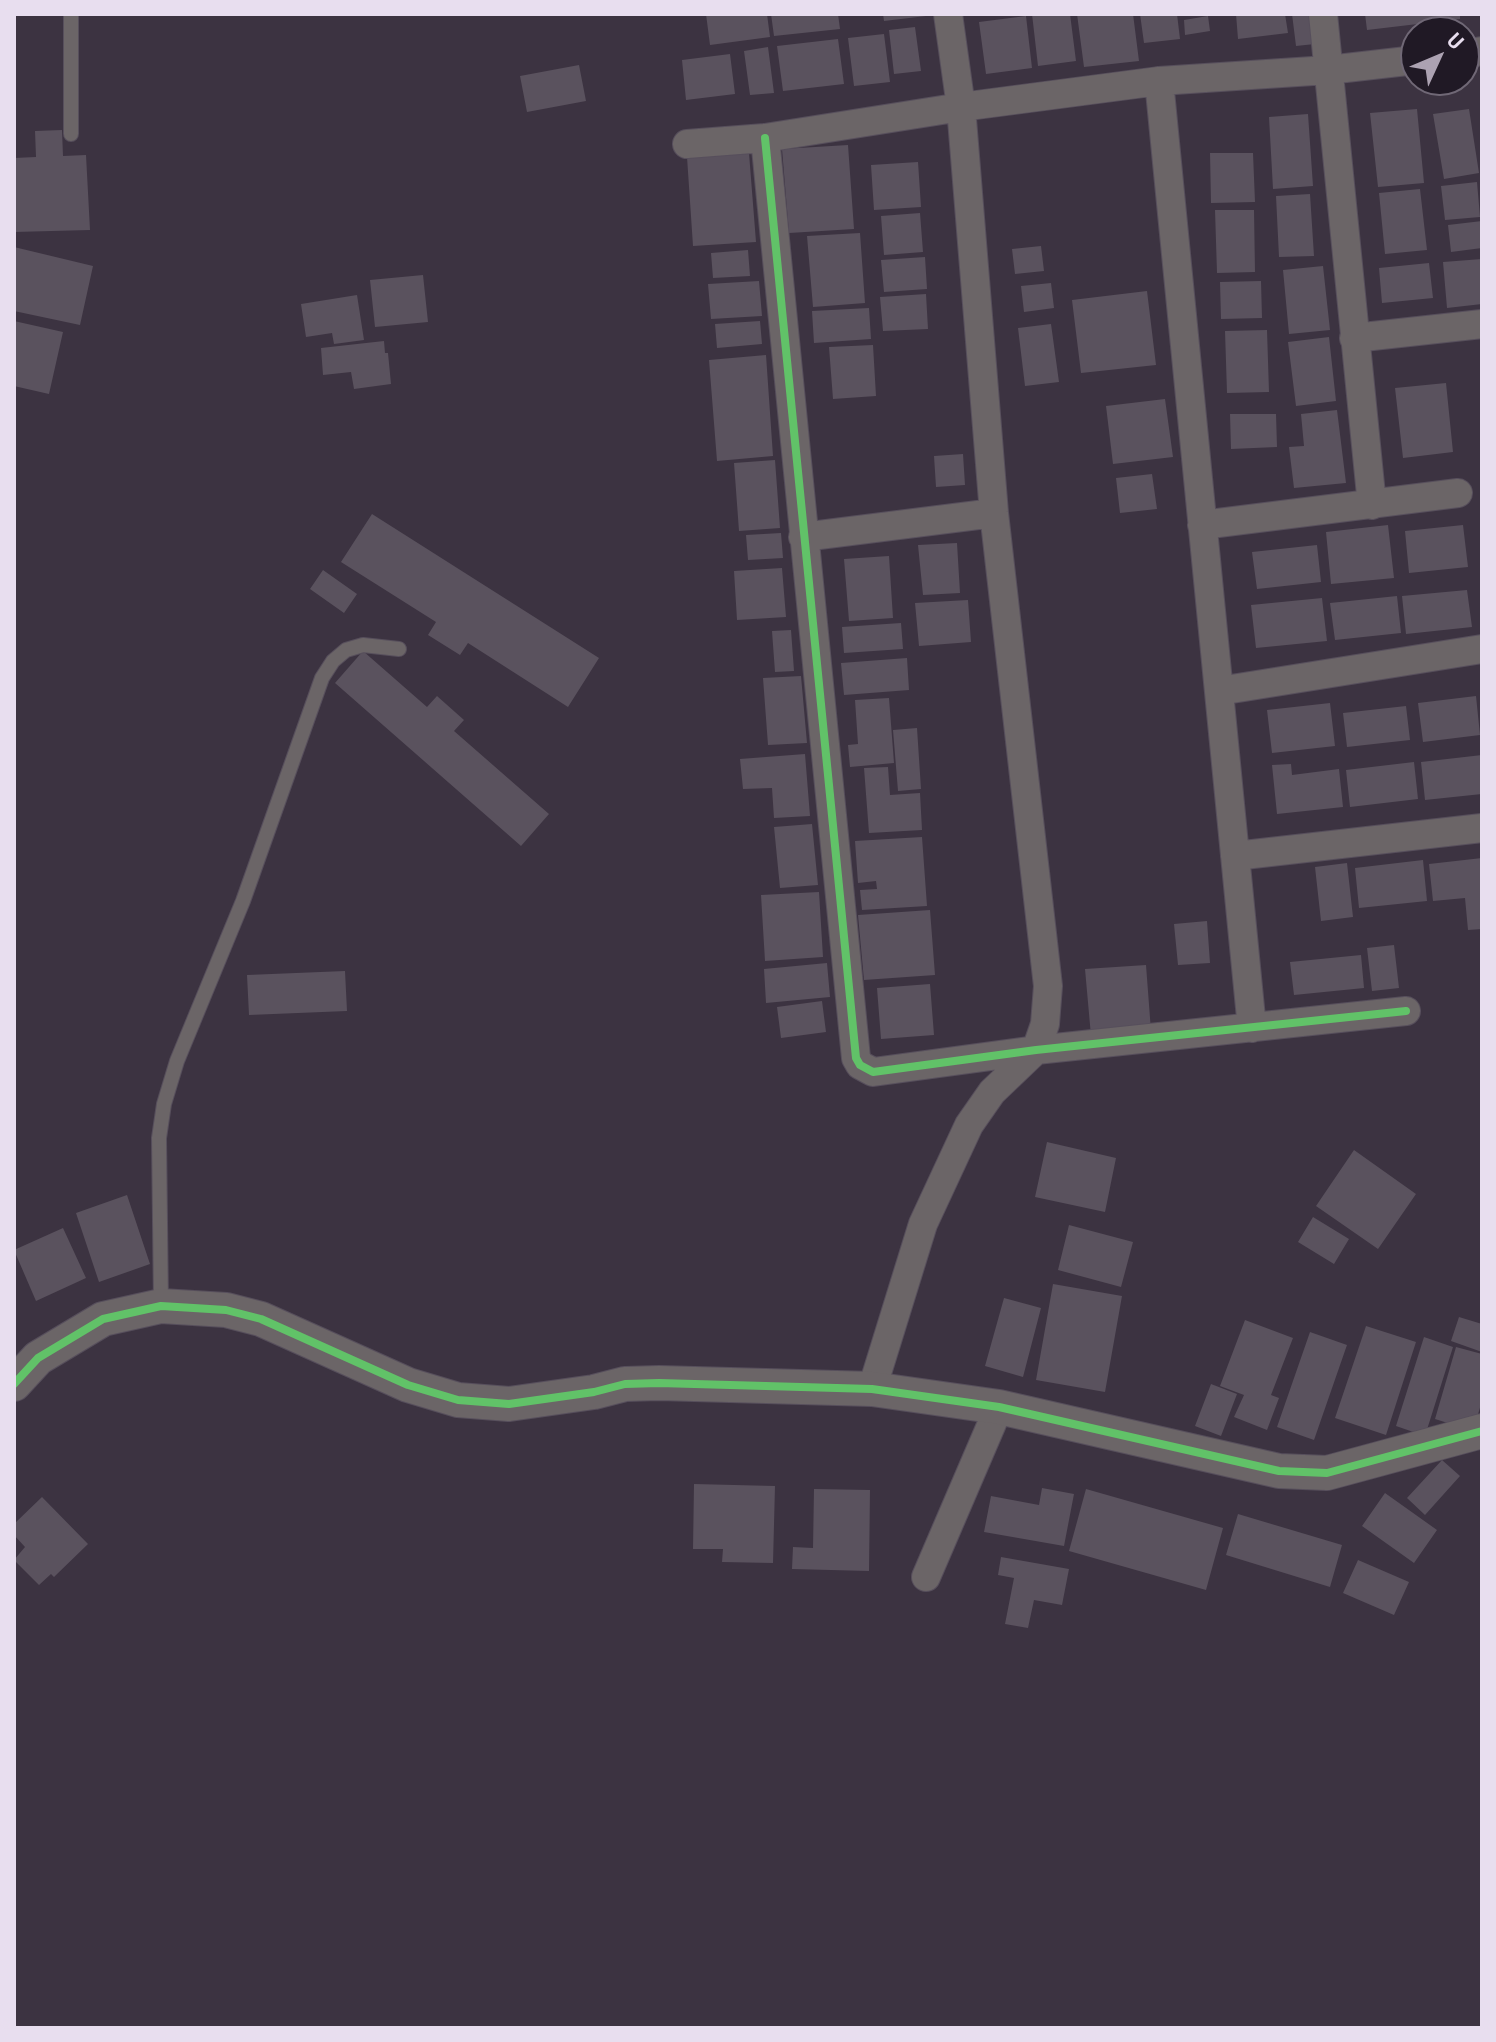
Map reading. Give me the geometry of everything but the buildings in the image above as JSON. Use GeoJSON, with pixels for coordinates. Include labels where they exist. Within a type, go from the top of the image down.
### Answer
{"type":"FeatureCollection","features":[{"type":"Feature","properties":{"kind":"street"},"geometry":{"type":"LineString","coordinates":[[872,1389],[923,1224],[969,1125],[992,1092],[1036,1050],[1045,1024],[1048,986],[994,513],[961,107],[948,14]]}},
{"type":"Feature","properties":{"kind":"street"},"geometry":{"type":"LineString","coordinates":[[1323,14],[1372,505]]}},
{"type":"Feature","properties":{"kind":"street"},"geometry":{"type":"LineString","coordinates":[[687,144],[765,138],[961,107],[1159,81],[1328,70],[1400,62]]}},
{"type":"Feature","properties":{"kind":"street"},"geometry":{"type":"LineString","coordinates":[[1159,81],[1252,1028]]}},
{"type":"Feature","properties":{"kind":"street"},"geometry":{"type":"LineString","coordinates":[[765,138],[856,1058],[860,1065],[873,1072],[1036,1050],[1406,1011]]}},
{"type":"Feature","properties":{"kind":"street"},"geometry":{"type":"LineString","coordinates":[[1354,338],[1482,324]]}},
{"type":"Feature","properties":{"kind":"street"},"geometry":{"type":"LineString","coordinates":[[1202,525],[1458,493]]}},
{"type":"Feature","properties":{"kind":"street"},"geometry":{"type":"LineString","coordinates":[[803,537],[994,513]]}},
{"type":"Feature","properties":{"kind":"street"},"geometry":{"type":"LineString","coordinates":[[1219,691],[1482,649]]}},
{"type":"Feature","properties":{"kind":"street"},"geometry":{"type":"LineString","coordinates":[[1235,856],[1482,828]]}},
{"type":"Feature","properties":{"kind":"street"},"geometry":{"type":"LineString","coordinates":[[14,1384],[38,1358],[103,1319],[161,1306],[226,1310],[261,1319],[408,1385],[458,1400],[509,1404],[594,1392],[625,1384],[659,1383],[872,1389],[999,1407],[1279,1471],[1327,1473],[1482,1431]]}},
{"type":"Feature","properties":{"kind":"street"},"geometry":{"type":"LineString","coordinates":[[926,1577],[999,1407]]}},
{"type":"Feature","properties":{"kind":"lane"},"geometry":{"type":"LineString","coordinates":[[71,14],[71,134]]}},
{"type":"Feature","properties":{"kind":"lane"},"geometry":{"type":"LineString","coordinates":[[161,1306],[159,1138],[164,1104],[177,1061],[243,901],[322,678],[333,661],[346,650],[363,645],[399,649]]}},
{"type":"Feature","properties":{"kind":"cycle path"},"geometry":{"type":"LineString","coordinates":[[765,138],[856,1058],[860,1065],[873,1072],[1036,1050],[1406,1011]]}},
{"type":"Feature","properties":{"kind":"cycle path"},"geometry":{"type":"LineString","coordinates":[[14,1384],[38,1358],[103,1319],[161,1306],[226,1310],[261,1319],[408,1385],[458,1400],[509,1404],[594,1392],[625,1384],[659,1383],[872,1389],[999,1407],[1279,1471],[1327,1473],[1482,1431]]}}]}
